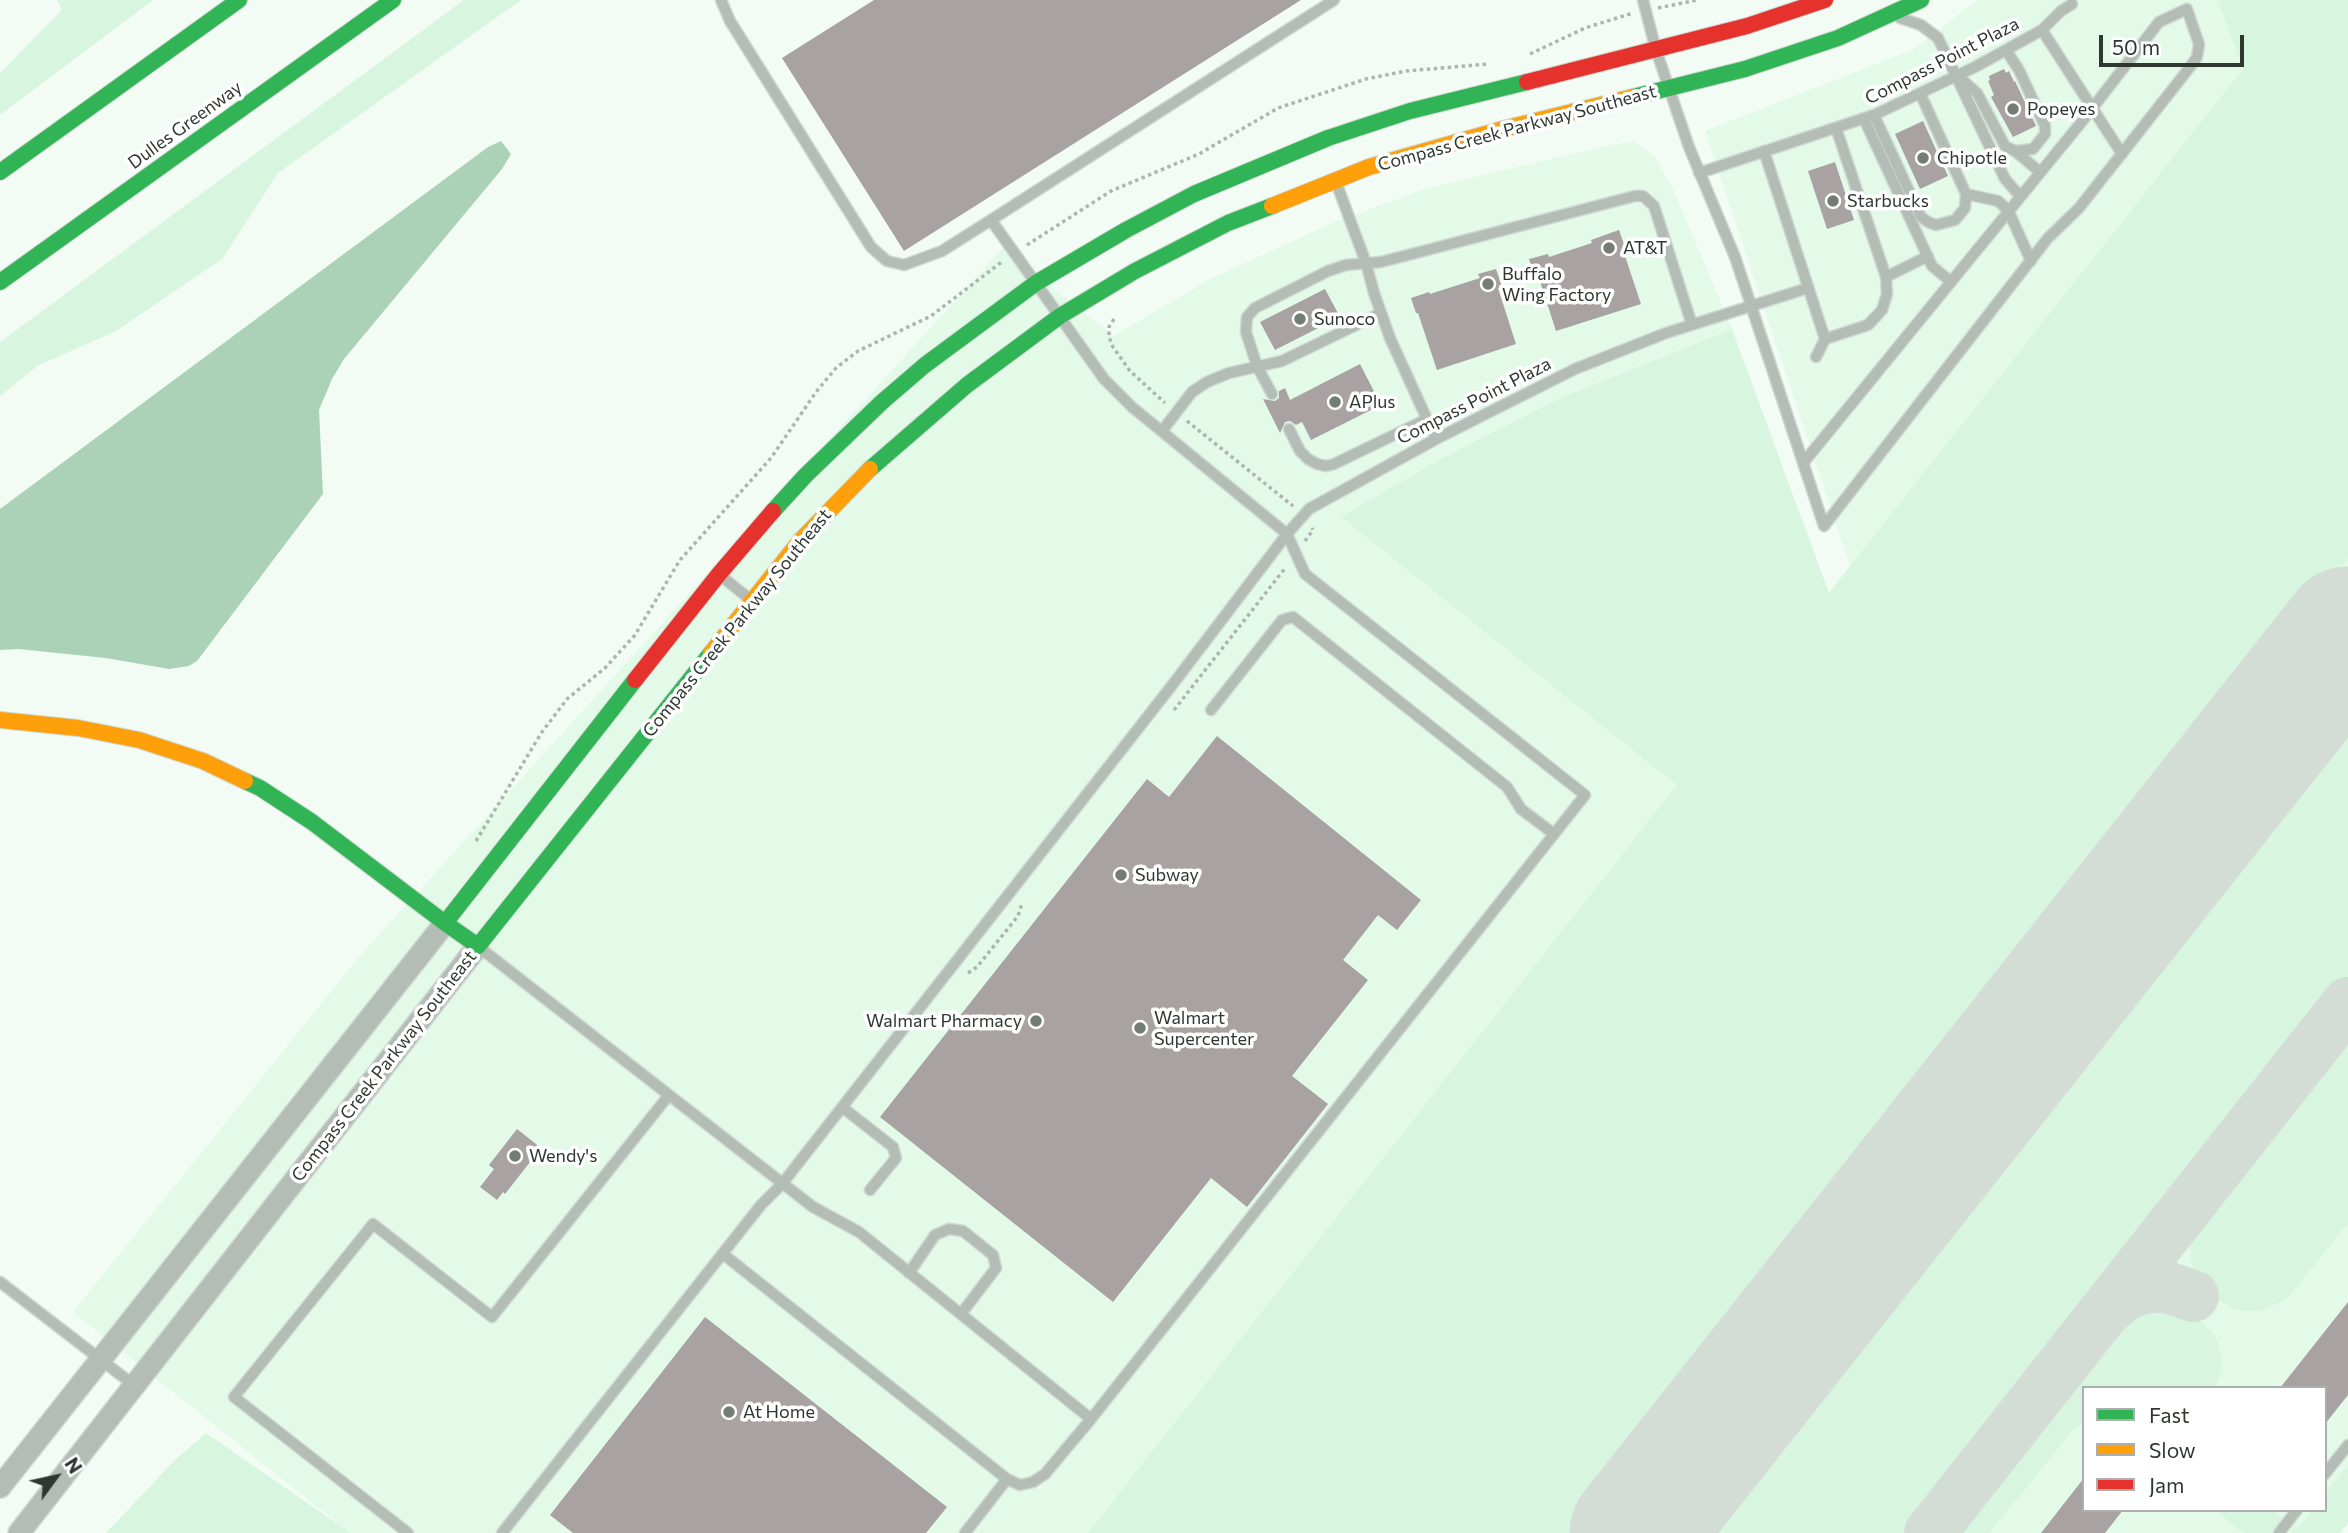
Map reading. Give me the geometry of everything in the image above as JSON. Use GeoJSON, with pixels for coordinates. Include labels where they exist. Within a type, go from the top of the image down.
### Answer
{"type":"FeatureCollection","features":[{"type":"Feature","properties":{"kind":"main road"},"geometry":{"type":"LineString","coordinates":[[0,172],[239,0]]}},
{"type":"Feature","properties":{"kind":"main road","name":"Dulles Greenway"},"geometry":{"type":"LineString","coordinates":[[0,282],[393,0]]}},
{"type":"Feature","properties":{"kind":"main road"},"geometry":{"type":"LineString","coordinates":[[445,923],[719,574],[806,475],[925,365],[1036,283],[1162,210],[1261,164],[1328,138],[1410,111],[1747,26],[1825,0]]}},
{"type":"Feature","properties":{"kind":"main road","name":"Compass Creek Parkway Southeast"},"geometry":{"type":"LineString","coordinates":[[478,946],[800,541],[878,461],[967,385],[1060,316],[1135,271],[1228,223],[1335,180],[1436,146],[1745,69],[1827,42],[1921,0]]}},
{"type":"Feature","properties":{"kind":"main road"},"geometry":{"type":"LineString","coordinates":[[0,720],[78,728],[139,740],[203,761],[260,788],[312,821],[478,946]]}},
{"type":"Feature","properties":{"kind":"street"},"geometry":{"type":"LineString","coordinates":[[0,1487],[445,923]]}},
{"type":"Feature","properties":{"kind":"street","name":"Compass Creek Parkway Southeast"},"geometry":{"type":"LineString","coordinates":[[19,1533],[478,946]]}},
{"type":"Feature","properties":{"kind":"lane"},"geometry":{"type":"LineString","coordinates":[[721,0],[730,21],[872,247],[887,261],[904,265],[942,251],[1334,0]]}},
{"type":"Feature","properties":{"kind":"lane"},"geometry":{"type":"LineString","coordinates":[[1643,0],[1669,89],[1699,173],[1716,208],[1824,526],[2048,239],[2079,208],[2197,57],[2199,44],[2187,9],[2160,22],[1804,462]]}},
{"type":"Feature","properties":{"kind":"lane","name":"Compass Point Plaza"},"geometry":{"type":"LineString","coordinates":[[1699,173],[1869,117],[1957,76],[2042,30],[2072,4]]}},
{"type":"Feature","properties":{"kind":"lane"},"geometry":{"type":"LineString","coordinates":[[1890,16],[1911,20],[1938,38],[2005,179],[2020,196]]}},
{"type":"Feature","properties":{"kind":"lane"},"geometry":{"type":"LineString","coordinates":[[2042,30],[2122,154]]}},
{"type":"Feature","properties":{"kind":"lane"},"geometry":{"type":"LineString","coordinates":[[2006,50],[2045,126],[2045,134],[2032,149],[2015,151]]}},
{"type":"Feature","properties":{"kind":"lane"},"geometry":{"type":"LineString","coordinates":[[1957,76],[1977,93],[2005,146],[2040,172]]}},
{"type":"Feature","properties":{"kind":"lane"},"geometry":{"type":"LineString","coordinates":[[1869,117],[1921,216],[1936,225],[1955,220],[1965,208],[1966,194],[1920,93]]}},
{"type":"Feature","properties":{"kind":"lane"},"geometry":{"type":"LineString","coordinates":[[1869,117],[1932,266],[1950,281]]}},
{"type":"Feature","properties":{"kind":"lane"},"geometry":{"type":"LineString","coordinates":[[1816,357],[1825,339],[1875,319],[1886,301],[1888,286],[1836,128]]}},
{"type":"Feature","properties":{"kind":"lane"},"geometry":{"type":"LineString","coordinates":[[1764,151],[1825,339]]}},
{"type":"Feature","properties":{"kind":"lane"},"geometry":{"type":"LineString","coordinates":[[1335,180],[1366,263],[1381,313],[1436,439]]}},
{"type":"Feature","properties":{"kind":"lane"},"geometry":{"type":"LineString","coordinates":[[1966,194],[1998,201],[2008,210],[2031,261]]}},
{"type":"Feature","properties":{"kind":"lane"},"geometry":{"type":"LineString","coordinates":[[1272,394],[1257,366],[1246,332],[1247,317],[1255,308],[1328,271],[1346,265],[1381,262],[1628,197],[1643,196],[1654,206],[1692,325]]}},
{"type":"Feature","properties":{"kind":"lane"},"geometry":{"type":"LineString","coordinates":[[723,1255],[1007,1479],[1020,1485],[1033,1482],[1045,1474],[1091,1419],[1585,795],[1305,574],[1287,534],[1132,407],[1104,379],[991,220]]}},
{"type":"Feature","properties":{"kind":"lane"},"geometry":{"type":"LineString","coordinates":[[1885,277],[1928,257]]}},
{"type":"Feature","properties":{"kind":"lane","name":"Compass Point Plaza"},"geometry":{"type":"LineString","coordinates":[[504,1532],[761,1205],[782,1184],[1309,509],[1436,439],[1575,369],[1692,325],[1808,288]]}},
{"type":"Feature","properties":{"kind":"lane"},"geometry":{"type":"LineString","coordinates":[[1162,431],[1192,392],[1207,382],[1229,373],[1282,361],[1381,313]]}},
{"type":"Feature","properties":{"kind":"lane"},"geometry":{"type":"LineString","coordinates":[[1289,429],[1300,451],[1308,459],[1326,466],[1427,419]]}},
{"type":"Feature","properties":{"kind":"lane"},"geometry":{"type":"LineString","coordinates":[[719,574],[751,600]]}},
{"type":"Feature","properties":{"kind":"lane"},"geometry":{"type":"LineString","coordinates":[[1211,710],[1282,620],[1293,617],[1507,787],[1521,809],[1554,834]]}},
{"type":"Feature","properties":{"kind":"lane"},"geometry":{"type":"LineString","coordinates":[[478,946],[782,1184],[813,1207],[859,1232],[1091,1419]]}},
{"type":"Feature","properties":{"kind":"lane"},"geometry":{"type":"LineString","coordinates":[[408,1533],[234,1397],[373,1224],[492,1317],[669,1095]]}},
{"type":"Feature","properties":{"kind":"lane"},"geometry":{"type":"LineString","coordinates":[[842,1107],[893,1147],[896,1158],[870,1190]]}},
{"type":"Feature","properties":{"kind":"lane"},"geometry":{"type":"LineString","coordinates":[[909,1273],[935,1235],[949,1229],[963,1231],[993,1255],[996,1268],[961,1314]]}},
{"type":"Feature","properties":{"kind":"lane"},"geometry":{"type":"LineString","coordinates":[[0,1282],[135,1386]]}},
{"type":"Feature","properties":{"kind":"lane"},"geometry":{"type":"LineString","coordinates":[[2327,1471],[2348,1445]]}},
{"type":"Feature","properties":{"kind":"lane"},"geometry":{"type":"LineString","coordinates":[[965,1533],[1007,1479]]}},
{"type":"Feature","properties":{"kind":"lane"},"geometry":{"type":"LineString","coordinates":[[2279,1533],[2295,1512]]}},
{"type":"Feature","properties":{"kind":"path"},"geometry":{"type":"LineString","coordinates":[[1114,319],[1109,337],[1129,371],[1141,384],[1289,501],[1313,530],[1172,713]]}},
{"type":"Feature","properties":{"kind":"path"},"geometry":{"type":"LineString","coordinates":[[964,975],[977,967],[985,957],[1017,916],[1023,901]]}},
{"type":"Feature","properties":{"kind":"shaded area"},"geometry":{"type":"Polygon","coordinates":[[[57,0],[153,0],[0,115],[0,73],[62,10],[57,0]]]}},
{"type":"Feature","properties":{"kind":"shaded area"},"geometry":{"type":"Polygon","coordinates":[[[464,0],[521,0],[278,173],[222,259],[116,331],[39,365],[0,396],[0,342],[464,0]]]}},
{"type":"Feature","properties":{"kind":"shaded area"},"geometry":{"type":"Polygon","coordinates":[[[1977,0],[2348,0],[2348,1516],[2335,1533],[350,1533],[73,1312],[358,958],[1003,248],[1114,336],[1210,279],[1337,221],[1428,188],[1634,141],[1655,157],[1673,189],[1732,329],[1560,398],[1437,461],[1677,785],[1850,566],[1705,131],[1914,49],[1977,0]]]}},
{"type":"Feature","properties":{"kind":"shaded area"},"geometry":{"type":"Polygon","coordinates":[[[2218,0],[2348,0],[2348,558],[1579,1533],[1088,1533],[1677,785],[1341,517],[1437,461],[1560,398],[1732,329],[1829,593],[2243,69],[2218,0]]]}},
{"type":"Feature","properties":{"kind":"shaded area"},"geometry":{"type":"Polygon","coordinates":[[[501,141],[511,154],[502,169],[344,359],[332,379],[319,410],[323,494],[197,661],[189,666],[169,669],[106,658],[18,649],[0,650],[0,509],[488,147],[501,141]]]}},
{"type":"Feature","properties":{"kind":"shaded area"},"geometry":{"type":"Polygon","coordinates":[[[2348,699],[2348,979],[1910,1533],[1688,1533],[2348,699]]]}},
{"type":"Feature","properties":{"kind":"shaded area"},"geometry":{"type":"Polygon","coordinates":[[[2348,1030],[2348,1223],[2287,1299],[2259,1311],[2243,1311],[2229,1307],[2216,1298],[2195,1272],[2190,1246],[2194,1226],[2348,1030]]]}},
{"type":"Feature","properties":{"kind":"shaded area"},"geometry":{"type":"Polygon","coordinates":[[[2175,1304],[2188,1311],[2210,1330],[2218,1343],[2222,1360],[2216,1386],[2082,1386],[2082,1423],[2074,1429],[1989,1533],[1951,1533],[2103,1340],[2124,1318],[2150,1305],[2175,1304]]]}},
{"type":"Feature","properties":{"kind":"shaded area"},"geometry":{"type":"Polygon","coordinates":[[[206,1433],[351,1533],[106,1533],[176,1459],[206,1433]]]}},
{"type":"Feature","properties":{"kind":"shaded area"},"geometry":{"type":"Polygon","coordinates":[[[2348,1465],[2348,1523],[2340,1533],[2290,1533],[2294,1527],[2299,1528],[2311,1512],[2327,1512],[2327,1491],[2348,1465]]]}},
{"type":"Feature","properties":{"kind":"shaded area"},"geometry":{"type":"Polygon","coordinates":[[[2218,1512],[2274,1512],[2282,1518],[2271,1533],[2244,1533],[2218,1512]]]}},
{"type":"Feature","properties":{"kind":"building"},"geometry":{"type":"Polygon","coordinates":[[[874,0],[1301,0],[904,251],[782,58],[874,0]]]}},
{"type":"Feature","properties":{"kind":"building","name":"Popeyes"},"geometry":{"type":"Polygon","coordinates":[[[2004,69],[2006,73],[2009,71],[2015,81],[2036,126],[2013,137],[1991,97],[1994,95],[1988,81],[1989,76],[2004,69]]]}},
{"type":"Feature","properties":{"kind":"building","name":"Chipotle"},"geometry":{"type":"Polygon","coordinates":[[[1923,121],[1948,176],[1920,189],[1895,134],[1923,121]]]}},
{"type":"Feature","properties":{"kind":"building","name":"Starbucks"},"geometry":{"type":"Polygon","coordinates":[[[1835,162],[1854,220],[1827,229],[1808,171],[1835,162]]]}},
{"type":"Feature","properties":{"kind":"building"},"geometry":{"type":"Polygon","coordinates":[[[1619,230],[1641,304],[1556,331],[1538,275],[1534,276],[1529,259],[1548,254],[1549,257],[1592,243],[1591,240],[1619,230]]]}},
{"type":"Feature","properties":{"kind":"building"},"geometry":{"type":"Polygon","coordinates":[[[1496,269],[1502,287],[1498,288],[1516,344],[1437,370],[1411,298],[1480,278],[1478,274],[1496,269]]]}},
{"type":"Feature","properties":{"kind":"building","name":"Sunoco"},"geometry":{"type":"Polygon","coordinates":[[[1325,289],[1340,317],[1275,350],[1260,322],[1325,289]]]}},
{"type":"Feature","properties":{"kind":"building","name":"APlus"},"geometry":{"type":"Polygon","coordinates":[[[1360,364],[1381,405],[1311,440],[1302,422],[1296,425],[1290,421],[1285,422],[1280,433],[1263,399],[1275,401],[1279,398],[1279,391],[1285,388],[1290,400],[1360,364]]]}},
{"type":"Feature","properties":{"kind":"building","name":"Walmart Supercenter"},"geometry":{"type":"Polygon","coordinates":[[[1217,736],[1421,900],[1397,930],[1378,915],[1343,960],[1368,980],[1292,1076],[1328,1104],[1247,1207],[1211,1178],[1113,1302],[880,1117],[1147,779],[1169,797],[1217,736]]]}},
{"type":"Feature","properties":{"kind":"building","name":"Wendy's"},"geometry":{"type":"Polygon","coordinates":[[[517,1129],[541,1148],[505,1194],[503,1192],[497,1200],[480,1187],[494,1169],[489,1165],[517,1129]]]}},
{"type":"Feature","properties":{"kind":"building"},"geometry":{"type":"Polygon","coordinates":[[[2348,1302],[2348,1395],[2327,1421],[2327,1386],[2282,1386],[2348,1302]]]}},
{"type":"Feature","properties":{"kind":"building","name":"At Home"},"geometry":{"type":"Polygon","coordinates":[[[705,1317],[947,1507],[926,1533],[573,1533],[550,1515],[705,1317]]]}},
{"type":"Feature","properties":{"kind":"building"},"geometry":{"type":"Polygon","coordinates":[[[2082,1481],[2082,1512],[2121,1512],[2105,1533],[2041,1533],[2082,1481]]]}},
{"type":"Feature","properties":{"kind":"taxiway"},"geometry":{"type":"LineString","coordinates":[[1930,1533],[2348,1003]]}},
{"type":"Feature","properties":{"kind":"taxiway"},"geometry":{"type":"LineString","coordinates":[[2105,1311],[2126,1294],[2145,1287],[2167,1287],[2193,1296]]}},
{"type":"Feature","properties":{"kind":"runway"},"geometry":{"type":"LineString","coordinates":[[1635,1533],[2348,632]]}},
{"type":"Feature","properties":{"kind":"traffic: fast"},"geometry":{"type":"LineString","coordinates":[[0,172],[239,0]]}},
{"type":"Feature","properties":{"kind":"traffic: fast"},"geometry":{"type":"LineString","coordinates":[[0,282],[393,0]]}},
{"type":"Feature","properties":{"kind":"traffic: fast"},"geometry":{"type":"LineString","coordinates":[[1633,97],[1745,69],[1838,38],[1921,0]]}},
{"type":"Feature","properties":{"kind":"traffic: fast"},"geometry":{"type":"LineString","coordinates":[[773,511],[806,475],[925,365],[1036,283],[1126,230],[1194,194],[1328,138],[1410,111],[1527,82]]}},
{"type":"Feature","properties":{"kind":"traffic: fast"},"geometry":{"type":"LineString","coordinates":[[870,469],[967,385],[1060,316],[1135,271],[1228,223],[1272,206]]}},
{"type":"Feature","properties":{"kind":"traffic: fast"},"geometry":{"type":"LineString","coordinates":[[635,680],[445,923],[478,946],[711,653]]}},
{"type":"Feature","properties":{"kind":"traffic: fast"},"geometry":{"type":"LineString","coordinates":[[245,781],[312,822],[445,923]]}},
{"type":"Feature","properties":{"kind":"traffic: slow"},"geometry":{"type":"LineString","coordinates":[[1272,206],[1369,167],[1507,128],[1633,97]]}},
{"type":"Feature","properties":{"kind":"traffic: slow"},"geometry":{"type":"LineString","coordinates":[[711,653],[800,541],[870,469]]}},
{"type":"Feature","properties":{"kind":"traffic: slow"},"geometry":{"type":"LineString","coordinates":[[0,720],[78,728],[139,740],[203,761],[245,781]]}},
{"type":"Feature","properties":{"kind":"traffic: jam"},"geometry":{"type":"LineString","coordinates":[[1527,82],[1747,26],[1825,0]]}},
{"type":"Feature","properties":{"kind":"traffic: jam"},"geometry":{"type":"LineString","coordinates":[[635,680],[773,511]]}},
{"type":"Feature","properties":{"kind":"place","name":"Popeyes"},"geometry":{"type":"Point","coordinates":[2013,109]}},
{"type":"Feature","properties":{"kind":"place","name":"Chipotle"},"geometry":{"type":"Point","coordinates":[1923,158]}},
{"type":"Feature","properties":{"kind":"place","name":"Starbucks"},"geometry":{"type":"Point","coordinates":[1833,201]}},
{"type":"Feature","properties":{"kind":"place","name":"AT&T"},"geometry":{"type":"Point","coordinates":[1609,248]}},
{"type":"Feature","properties":{"kind":"place","name":"Buffalo Wing Factory"},"geometry":{"type":"Point","coordinates":[1488,284]}},
{"type":"Feature","properties":{"kind":"place","name":"Sunoco"},"geometry":{"type":"Point","coordinates":[1300,319]}},
{"type":"Feature","properties":{"kind":"place","name":"APlus"},"geometry":{"type":"Point","coordinates":[1335,402]}},
{"type":"Feature","properties":{"kind":"place","name":"Subway"},"geometry":{"type":"Point","coordinates":[1121,875]}},
{"type":"Feature","properties":{"kind":"place","name":"Walmart Pharmacy"},"geometry":{"type":"Point","coordinates":[1036,1021]}},
{"type":"Feature","properties":{"kind":"place","name":"Walmart Supercenter"},"geometry":{"type":"Point","coordinates":[1140,1028]}},
{"type":"Feature","properties":{"kind":"place","name":"Wendy's"},"geometry":{"type":"Point","coordinates":[515,1156]}},
{"type":"Feature","properties":{"kind":"place","name":"At Home"},"geometry":{"type":"Point","coordinates":[729,1412]}}]}
